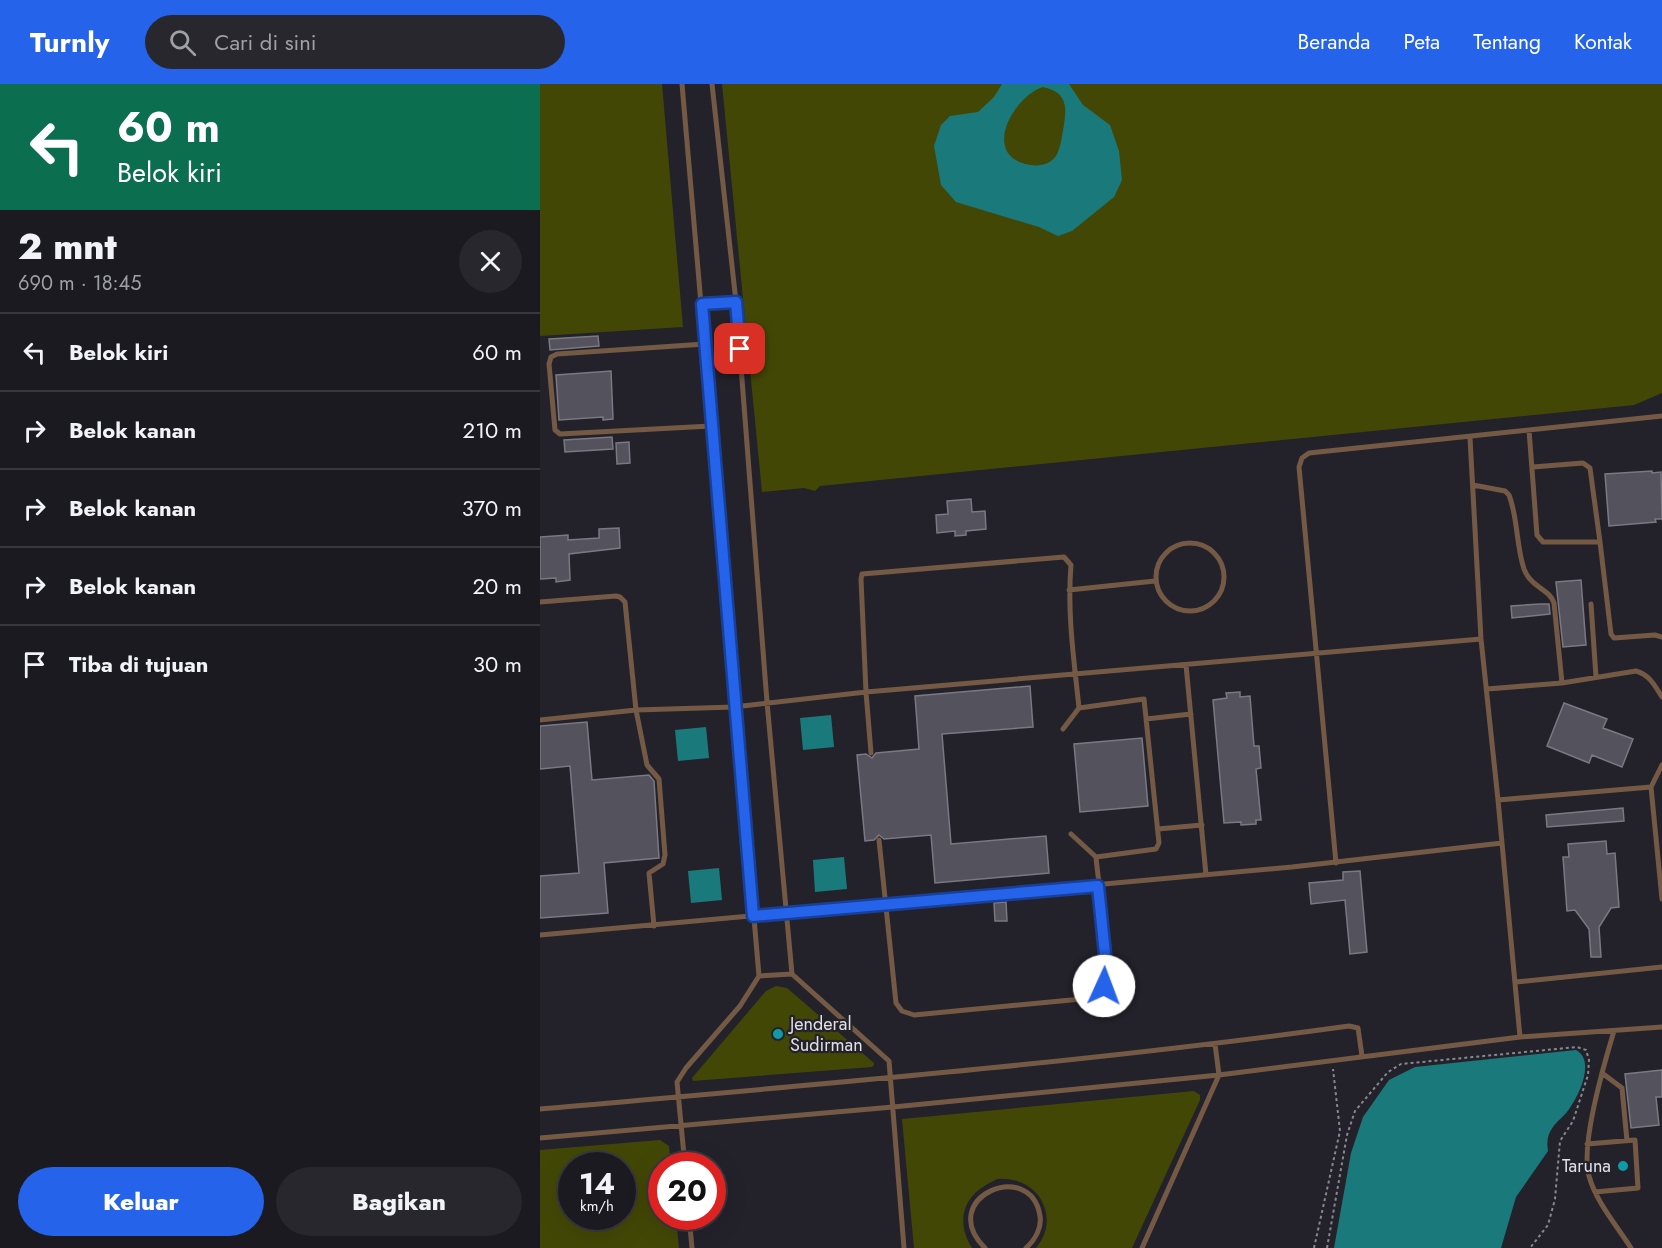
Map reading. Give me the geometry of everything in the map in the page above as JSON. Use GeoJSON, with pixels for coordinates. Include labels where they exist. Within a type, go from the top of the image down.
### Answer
{"type":"FeatureCollection","features":[{"type":"Feature","properties":{"kind":"lane"},"geometry":{"type":"LineString","coordinates":[[682,84],[759,976],[740,1006],[677,1082],[684,1152]]}},
{"type":"Feature","properties":{"kind":"lane"},"geometry":{"type":"LineString","coordinates":[[712,84],[736,302],[767,702],[792,974],[889,1061],[904,1248]]}},
{"type":"Feature","properties":{"kind":"lane"},"geometry":{"type":"LineString","coordinates":[[702,304],[736,302]]}},
{"type":"Feature","properties":{"kind":"lane"},"geometry":{"type":"LineString","coordinates":[[705,344],[557,354],[551,357],[549,364],[555,430],[560,434],[711,426]]}},
{"type":"Feature","properties":{"kind":"lane"},"geometry":{"type":"LineString","coordinates":[[1336,862],[1299,467],[1302,458],[1309,453],[1470,438],[1662,416]]}},
{"type":"Feature","properties":{"kind":"lane"},"geometry":{"type":"LineString","coordinates":[[1529,430],[1539,539],[1543,542],[1600,542]]}},
{"type":"Feature","properties":{"kind":"lane"},"geometry":{"type":"LineString","coordinates":[[1470,438],[1481,639],[1520,1037]]}},
{"type":"Feature","properties":{"kind":"lane"},"geometry":{"type":"LineString","coordinates":[[1533,467],[1583,463],[1590,468],[1611,634],[1614,638],[1655,635],[1662,637]]}},
{"type":"Feature","properties":{"kind":"lane"},"geometry":{"type":"LineString","coordinates":[[1473,484],[1505,491],[1509,495],[1524,570],[1539,590],[1550,594],[1554,603],[1562,683]]}},
{"type":"Feature","properties":{"kind":"lane"},"geometry":{"type":"LineString","coordinates":[[1196,542],[1208,547],[1217,555],[1223,566],[1225,579],[1214,602],[1203,609],[1191,611],[1178,609],[1167,603],[1159,593],[1155,581],[1156,568],[1162,556],[1171,548],[1183,543],[1196,542]]}},
{"type":"Feature","properties":{"kind":"lane"},"geometry":{"type":"LineString","coordinates":[[871,753],[861,579],[864,573],[1064,557],[1071,565],[1070,625],[1079,708],[1063,729]]}},
{"type":"Feature","properties":{"kind":"lane"},"geometry":{"type":"LineString","coordinates":[[1069,590],[1155,581]]}},
{"type":"Feature","properties":{"kind":"lane"},"geometry":{"type":"LineString","coordinates":[[540,602],[616,596],[625,602],[636,710],[647,765],[659,779],[664,855],[663,864],[649,873],[654,926]]}},
{"type":"Feature","properties":{"kind":"lane"},"geometry":{"type":"LineString","coordinates":[[1591,604],[1596,677]]}},
{"type":"Feature","properties":{"kind":"lane"},"geometry":{"type":"LineString","coordinates":[[540,720],[636,710],[734,706],[866,692],[1481,639]]}},
{"type":"Feature","properties":{"kind":"lane"},"geometry":{"type":"LineString","coordinates":[[1186,665],[1206,875]]}},
{"type":"Feature","properties":{"kind":"lane"},"geometry":{"type":"LineString","coordinates":[[1487,689],[1562,683],[1636,671],[1644,673],[1652,680],[1662,697]]}},
{"type":"Feature","properties":{"kind":"lane"},"geometry":{"type":"LineString","coordinates":[[1079,708],[1143,698],[1145,701],[1159,843],[1156,849],[1096,857]]}},
{"type":"Feature","properties":{"kind":"lane"},"geometry":{"type":"LineString","coordinates":[[1146,719],[1191,714]]}},
{"type":"Feature","properties":{"kind":"lane"},"geometry":{"type":"LineString","coordinates":[[1662,765],[1651,787],[1662,899]]}},
{"type":"Feature","properties":{"kind":"lane"},"geometry":{"type":"LineString","coordinates":[[1498,800],[1651,787]]}},
{"type":"Feature","properties":{"kind":"lane"},"geometry":{"type":"LineString","coordinates":[[1158,829],[1202,825]]}},
{"type":"Feature","properties":{"kind":"lane"},"geometry":{"type":"LineString","coordinates":[[879,840],[896,1003],[902,1011],[914,1015],[1092,998],[1101,993],[1104,986],[1105,954],[1096,857],[1071,834]]}},
{"type":"Feature","properties":{"kind":"lane"},"geometry":{"type":"LineString","coordinates":[[540,935],[1098,886],[1502,843]]}},
{"type":"Feature","properties":{"kind":"lane"},"geometry":{"type":"LineString","coordinates":[[1515,982],[1662,967]]}},
{"type":"Feature","properties":{"kind":"lane"},"geometry":{"type":"LineString","coordinates":[[759,976],[792,974]]}},
{"type":"Feature","properties":{"kind":"lane"},"geometry":{"type":"LineString","coordinates":[[540,1109],[678,1098],[1215,1044],[1353,1026],[1358,1028],[1360,1034],[1362,1056]]}},
{"type":"Feature","properties":{"kind":"lane"},"geometry":{"type":"LineString","coordinates":[[540,1138],[1219,1075],[1520,1037],[1662,1027]]}},
{"type":"Feature","properties":{"kind":"lane"},"geometry":{"type":"LineString","coordinates":[[1614,1031],[1602,1073],[1587,1144],[1588,1175],[1595,1192],[1631,1248]]}},
{"type":"Feature","properties":{"kind":"lane"},"geometry":{"type":"LineString","coordinates":[[1142,1248],[1219,1075],[1215,1044]]}},
{"type":"Feature","properties":{"kind":"lane"},"geometry":{"type":"LineString","coordinates":[[1602,1073],[1622,1088],[1628,1141]]}},
{"type":"Feature","properties":{"kind":"lane"},"geometry":{"type":"LineString","coordinates":[[1587,1144],[1635,1140],[1638,1188],[1595,1192]]}},
{"type":"Feature","properties":{"kind":"lane"},"geometry":{"type":"LineString","coordinates":[[985,1248],[972,1231],[973,1208],[979,1198],[988,1191],[1010,1186],[1021,1189],[1030,1196],[1037,1205],[1040,1216],[1040,1227],[1035,1238],[1026,1248]]}},
{"type":"Feature","properties":{"kind":"lane"},"geometry":{"type":"LineString","coordinates":[[690,1230],[692,1248]]}},
{"type":"Feature","properties":{"kind":"path"},"geometry":{"type":"LineString","coordinates":[[1327,1248],[1347,1136],[1355,1112],[1388,1072],[1401,1064],[1577,1047],[1586,1050],[1589,1060],[1588,1075],[1573,1121],[1560,1141],[1555,1199],[1548,1225],[1530,1248]]}},
{"type":"Feature","properties":{"kind":"path"},"geometry":{"type":"LineString","coordinates":[[1314,1248],[1340,1131],[1332,1060]]}},
{"type":"Feature","properties":{"kind":"shaded area"},"geometry":{"type":"Polygon","coordinates":[[[540,84],[662,84],[683,327],[540,336],[540,84]]]}},
{"type":"Feature","properties":{"kind":"shaded area"},"geometry":{"type":"Polygon","coordinates":[[[722,84],[1662,84],[1662,393],[1634,405],[820,486],[815,491],[804,488],[762,492],[722,84]]]}},
{"type":"Feature","properties":{"kind":"shaded area"},"geometry":{"type":"Polygon","coordinates":[[[1002,84],[1069,84],[1083,105],[1110,125],[1119,151],[1122,180],[1114,197],[1072,231],[1058,236],[1039,227],[956,202],[941,185],[934,146],[941,125],[950,116],[978,112],[994,97],[1002,84]],[[1043,87],[1034,91],[1016,108],[1005,130],[1004,141],[1007,151],[1014,159],[1024,164],[1047,163],[1056,156],[1060,145],[1065,105],[1058,94],[1043,87]]]}},
{"type":"Feature","properties":{"kind":"shaded area"},"geometry":{"type":"Polygon","coordinates":[[[831,715],[834,747],[803,750],[800,718],[831,715]]]}},
{"type":"Feature","properties":{"kind":"shaded area"},"geometry":{"type":"Polygon","coordinates":[[[706,727],[709,758],[678,761],[675,730],[706,727]]]}},
{"type":"Feature","properties":{"kind":"shaded area"},"geometry":{"type":"Polygon","coordinates":[[[844,857],[847,889],[815,892],[813,860],[844,857]]]}},
{"type":"Feature","properties":{"kind":"shaded area"},"geometry":{"type":"Polygon","coordinates":[[[719,868],[722,900],[691,903],[688,871],[719,868]]]}},
{"type":"Feature","properties":{"kind":"shaded area"},"geometry":{"type":"Polygon","coordinates":[[[776,986],[787,988],[874,1065],[872,1067],[693,1081],[692,1078],[766,991],[776,986]]]}},
{"type":"Feature","properties":{"kind":"shaded area"},"geometry":{"type":"Polygon","coordinates":[[[1576,1050],[1582,1055],[1584,1061],[1582,1085],[1569,1110],[1550,1132],[1548,1151],[1516,1197],[1501,1248],[1334,1248],[1351,1153],[1363,1117],[1389,1080],[1415,1067],[1576,1050]]]}},
{"type":"Feature","properties":{"kind":"shaded area"},"geometry":{"type":"Polygon","coordinates":[[[1194,1091],[1200,1095],[1200,1100],[1132,1248],[1036,1248],[1047,1224],[1042,1202],[1033,1190],[1021,1182],[998,1179],[978,1191],[967,1205],[963,1222],[972,1248],[914,1248],[902,1119],[1194,1091]]]}},
{"type":"Feature","properties":{"kind":"shaded area"},"geometry":{"type":"Polygon","coordinates":[[[660,1140],[669,1146],[670,1152],[648,1152],[648,1230],[677,1230],[679,1248],[540,1248],[540,1150],[660,1140]]]}},
{"type":"Feature","properties":{"kind":"building"},"geometry":{"type":"Polygon","coordinates":[[[598,336],[599,346],[550,350],[549,339],[598,336]]]}},
{"type":"Feature","properties":{"kind":"building"},"geometry":{"type":"Polygon","coordinates":[[[611,371],[613,419],[603,420],[603,417],[559,420],[556,375],[611,371]]]}},
{"type":"Feature","properties":{"kind":"building"},"geometry":{"type":"Polygon","coordinates":[[[612,437],[613,449],[565,452],[564,440],[612,437]]]}},
{"type":"Feature","properties":{"kind":"building"},"geometry":{"type":"Polygon","coordinates":[[[629,442],[630,463],[617,464],[616,443],[629,442]]]}},
{"type":"Feature","properties":{"kind":"building"},"geometry":{"type":"Polygon","coordinates":[[[1652,471],[1652,473],[1661,472],[1662,519],[1655,519],[1656,522],[1609,526],[1605,474],[1652,471]]]}},
{"type":"Feature","properties":{"kind":"building"},"geometry":{"type":"Polygon","coordinates":[[[971,499],[972,512],[985,511],[986,529],[966,531],[966,535],[955,536],[955,531],[937,533],[936,515],[948,514],[947,501],[971,499]]]}},
{"type":"Feature","properties":{"kind":"building"},"geometry":{"type":"Polygon","coordinates":[[[619,528],[620,548],[569,554],[570,580],[556,582],[556,578],[540,579],[540,537],[568,535],[568,540],[599,538],[599,529],[619,528]]]}},
{"type":"Feature","properties":{"kind":"building"},"geometry":{"type":"Polygon","coordinates":[[[1581,580],[1586,645],[1563,647],[1556,582],[1581,580]]]}},
{"type":"Feature","properties":{"kind":"building"},"geometry":{"type":"Polygon","coordinates":[[[1549,604],[1550,614],[1512,618],[1511,606],[1549,604]]]}},
{"type":"Feature","properties":{"kind":"building"},"geometry":{"type":"Polygon","coordinates":[[[1030,686],[1033,727],[942,734],[951,844],[1046,836],[1049,873],[935,883],[931,835],[884,839],[879,835],[874,840],[865,841],[857,755],[866,754],[872,758],[876,753],[919,749],[915,696],[1030,686]]]}},
{"type":"Feature","properties":{"kind":"building"},"geometry":{"type":"Polygon","coordinates":[[[1240,692],[1240,697],[1250,696],[1254,746],[1259,746],[1261,768],[1256,769],[1261,820],[1256,820],[1256,824],[1241,825],[1241,822],[1224,823],[1213,700],[1227,698],[1226,693],[1240,692]]]}},
{"type":"Feature","properties":{"kind":"building"},"geometry":{"type":"Polygon","coordinates":[[[1564,703],[1607,719],[1603,728],[1633,739],[1622,767],[1592,755],[1589,763],[1547,746],[1564,703]]]}},
{"type":"Feature","properties":{"kind":"building"},"geometry":{"type":"Polygon","coordinates":[[[587,722],[592,780],[649,775],[654,781],[659,858],[604,863],[608,913],[540,918],[540,876],[579,873],[570,766],[540,769],[540,726],[587,722]]]}},
{"type":"Feature","properties":{"kind":"building"},"geometry":{"type":"Polygon","coordinates":[[[1142,738],[1148,806],[1080,812],[1074,744],[1142,738]]]}},
{"type":"Feature","properties":{"kind":"building"},"geometry":{"type":"Polygon","coordinates":[[[1623,808],[1624,821],[1547,827],[1546,815],[1623,808]]]}},
{"type":"Feature","properties":{"kind":"building"},"geometry":{"type":"Polygon","coordinates":[[[1606,841],[1607,854],[1615,853],[1619,907],[1611,908],[1599,927],[1601,957],[1591,957],[1589,929],[1575,910],[1567,911],[1563,857],[1569,857],[1568,844],[1606,841]]]}},
{"type":"Feature","properties":{"kind":"building"},"geometry":{"type":"Polygon","coordinates":[[[1360,871],[1367,952],[1350,954],[1345,900],[1311,904],[1309,883],[1343,880],[1343,872],[1360,871]]]}},
{"type":"Feature","properties":{"kind":"building"},"geometry":{"type":"Polygon","coordinates":[[[1006,902],[1007,921],[995,921],[994,903],[1006,902]]]}},
{"type":"Feature","properties":{"kind":"building"},"geometry":{"type":"Polygon","coordinates":[[[1662,1070],[1662,1097],[1656,1097],[1659,1125],[1631,1128],[1625,1074],[1662,1070]]]}},
{"type":"Feature","properties":{"kind":"place","name":"Jenderal Sudirman"},"geometry":{"type":"Point","coordinates":[778,1034]}},
{"type":"Feature","properties":{"kind":"place","name":"Taruna"},"geometry":{"type":"Point","coordinates":[1623,1166]}},
{"type":"Feature","properties":{"kind":"route"},"geometry":{"type":"LineString","coordinates":[[740,349],[736,302],[702,304],[753,916],[1098,886],[1105,954],[1104,986]]}}]}
